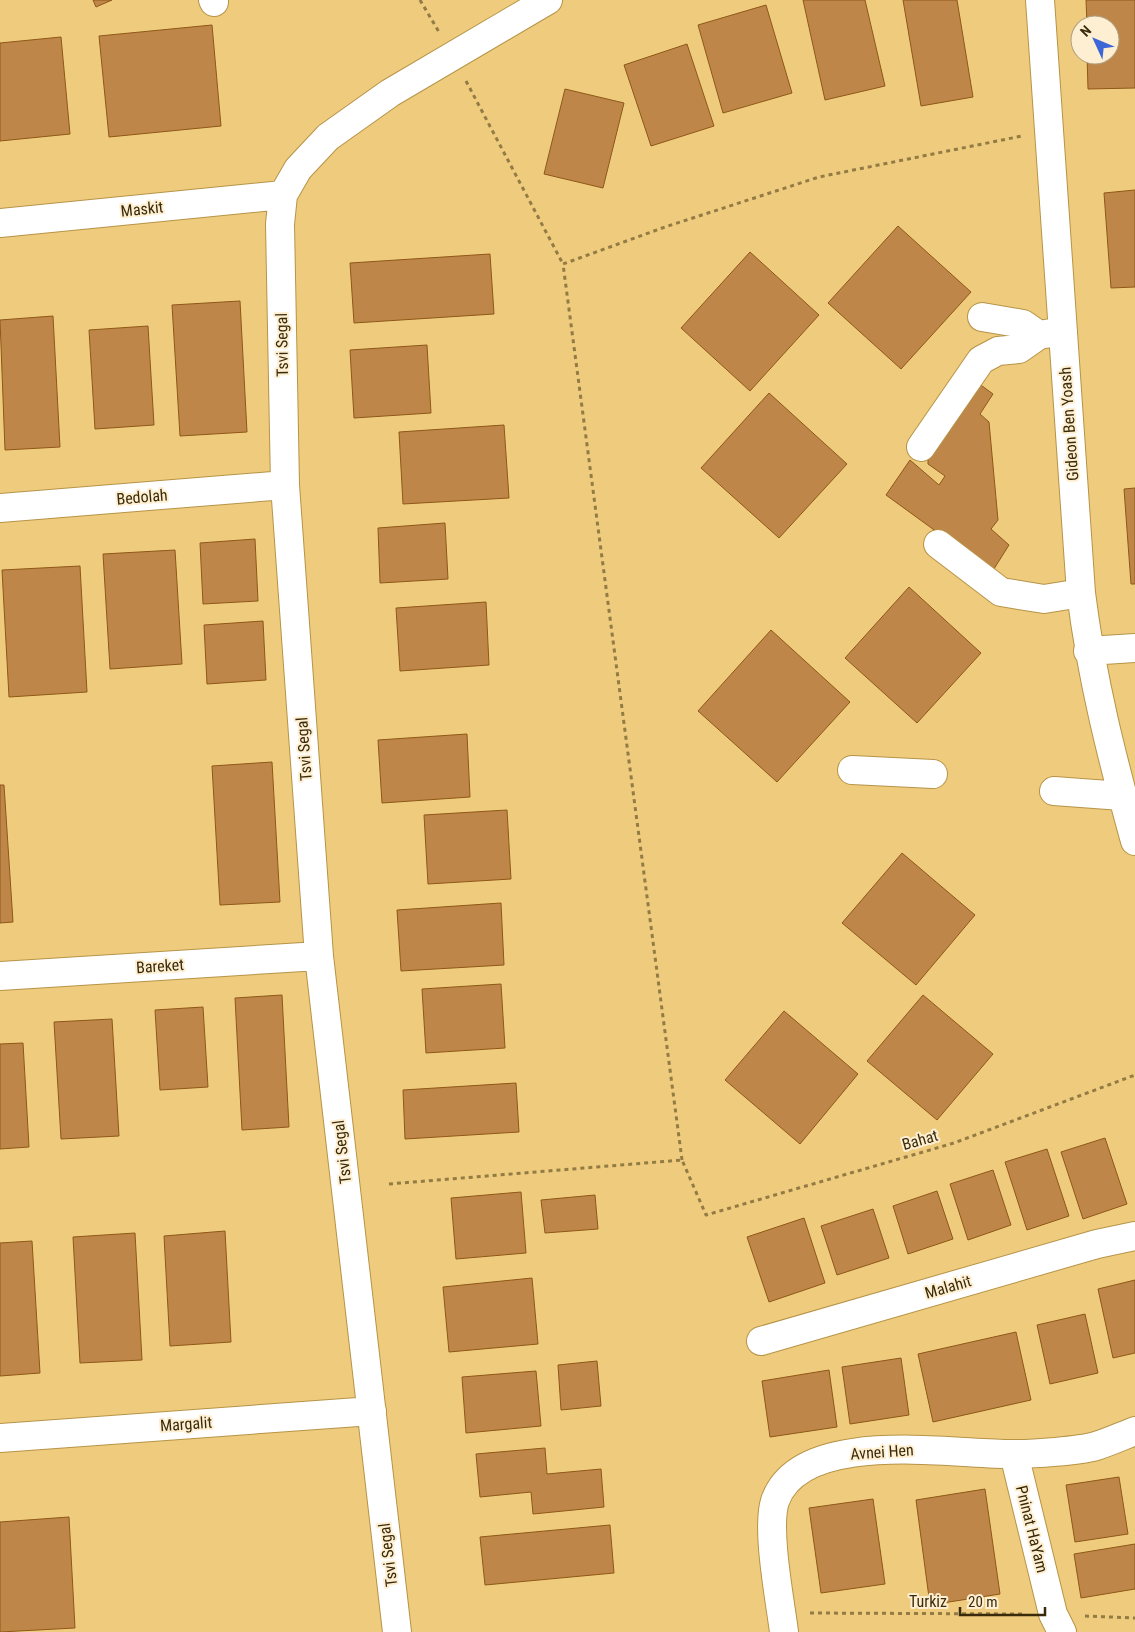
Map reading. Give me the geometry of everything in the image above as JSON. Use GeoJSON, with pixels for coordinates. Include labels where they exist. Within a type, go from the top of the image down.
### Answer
{"type":"FeatureCollection","features":[{"type":"Feature","properties":{"kind":"street","name":"Tsvi Segal"},"geometry":{"type":"LineString","coordinates":[[397,1632],[319,956],[285,485],[280,224],[283,195],[298,170],[328,137],[390,93],[548,0]]}},
{"type":"Feature","properties":{"kind":"street","name":"Gideon Ben Yoash"},"geometry":{"type":"LineString","coordinates":[[1040,0],[1051,333],[1088,651],[1102,718],[1135,842]]}},
{"type":"Feature","properties":{"kind":"street","name":"Maskit"},"geometry":{"type":"LineString","coordinates":[[0,223],[283,195]]}},
{"type":"Feature","properties":{"kind":"street"},"geometry":{"type":"LineString","coordinates":[[982,317],[1023,324],[1051,333]]}},
{"type":"Feature","properties":{"kind":"street"},"geometry":{"type":"LineString","coordinates":[[921,447],[981,360],[998,351],[1019,349],[1051,333]]}},
{"type":"Feature","properties":{"kind":"street","name":"Bedolah"},"geometry":{"type":"LineString","coordinates":[[0,508],[285,485]]}},
{"type":"Feature","properties":{"kind":"street"},"geometry":{"type":"LineString","coordinates":[[938,544],[1002,592],[1044,599],[1081,594]]}},
{"type":"Feature","properties":{"kind":"street"},"geometry":{"type":"LineString","coordinates":[[1088,651],[1135,648]]}},
{"type":"Feature","properties":{"kind":"street"},"geometry":{"type":"LineString","coordinates":[[852,770],[933,774]]}},
{"type":"Feature","properties":{"kind":"street"},"geometry":{"type":"LineString","coordinates":[[1054,791],[1122,796]]}},
{"type":"Feature","properties":{"kind":"street","name":"Bareket"},"geometry":{"type":"LineString","coordinates":[[0,976],[319,956]]}},
{"type":"Feature","properties":{"kind":"street","name":"Malahit"},"geometry":{"type":"LineString","coordinates":[[761,1341],[1097,1244],[1135,1236]]}},
{"type":"Feature","properties":{"kind":"street","name":"Margalit"},"geometry":{"type":"LineString","coordinates":[[0,1438],[372,1411]]}},
{"type":"Feature","properties":{"kind":"street","name":"Avnei Hen"},"geometry":{"type":"LineString","coordinates":[[783,1623],[771,1521],[776,1500],[788,1480],[806,1467],[828,1457],[896,1448],[1014,1454],[1095,1446],[1135,1431]]}},
{"type":"Feature","properties":{"kind":"street","name":"Pninat HaYam"},"geometry":{"type":"LineString","coordinates":[[1014,1454],[1058,1623]]}},
{"type":"Feature","properties":{"kind":"path"},"geometry":{"type":"LineString","coordinates":[[389,1184],[682,1160],[563,264],[420,0]]}},
{"type":"Feature","properties":{"kind":"path"},"geometry":{"type":"LineString","coordinates":[[563,264],[665,227],[819,177],[1028,135]]}},
{"type":"Feature","properties":{"kind":"path","name":"Bahat"},"geometry":{"type":"LineString","coordinates":[[682,1160],[706,1215],[954,1143],[1135,1075]]}},
{"type":"Feature","properties":{"kind":"path","name":"Turkiz"},"geometry":{"type":"LineString","coordinates":[[783,1623],[1058,1623],[1135,1618]]}},
{"type":"Feature","properties":{"kind":"building"},"geometry":{"type":"Polygon","coordinates":[[[93,0],[112,0],[96,7],[93,0]]]}},
{"type":"Feature","properties":{"kind":"building"},"geometry":{"type":"Polygon","coordinates":[[[803,0],[865,0],[885,86],[825,100],[803,0]]]}},
{"type":"Feature","properties":{"kind":"building"},"geometry":{"type":"Polygon","coordinates":[[[903,0],[957,0],[973,97],[921,106],[903,0]]]}},
{"type":"Feature","properties":{"kind":"building"},"geometry":{"type":"Polygon","coordinates":[[[1086,0],[1135,0],[1135,88],[1088,89],[1087,65],[1120,65],[1120,15],[1087,15],[1086,0]]]}},
{"type":"Feature","properties":{"kind":"building"},"geometry":{"type":"Polygon","coordinates":[[[766,5],[792,93],[723,113],[698,25],[766,5]]]}},
{"type":"Feature","properties":{"kind":"building"},"geometry":{"type":"Polygon","coordinates":[[[212,25],[221,126],[109,137],[99,36],[212,25]]]}},
{"type":"Feature","properties":{"kind":"building"},"geometry":{"type":"Polygon","coordinates":[[[61,37],[70,134],[0,141],[0,43],[61,37]]]}},
{"type":"Feature","properties":{"kind":"building"},"geometry":{"type":"Polygon","coordinates":[[[687,44],[714,126],[651,146],[624,65],[687,44]]]}},
{"type":"Feature","properties":{"kind":"building"},"geometry":{"type":"Polygon","coordinates":[[[565,89],[624,103],[603,188],[544,174],[565,89]]]}},
{"type":"Feature","properties":{"kind":"building"},"geometry":{"type":"Polygon","coordinates":[[[1135,190],[1135,287],[1111,288],[1104,193],[1135,190]]]}},
{"type":"Feature","properties":{"kind":"building"},"geometry":{"type":"Polygon","coordinates":[[[898,226],[971,292],[901,369],[828,303],[898,226]]]}},
{"type":"Feature","properties":{"kind":"building"},"geometry":{"type":"Polygon","coordinates":[[[750,252],[819,315],[750,391],[681,328],[750,252]]]}},
{"type":"Feature","properties":{"kind":"building"},"geometry":{"type":"Polygon","coordinates":[[[490,254],[494,314],[354,323],[350,263],[490,254]]]}},
{"type":"Feature","properties":{"kind":"building"},"geometry":{"type":"Polygon","coordinates":[[[240,301],[247,432],[180,436],[172,305],[240,301]]]}},
{"type":"Feature","properties":{"kind":"building"},"geometry":{"type":"Polygon","coordinates":[[[53,316],[60,447],[5,450],[0,320],[53,316]]]}},
{"type":"Feature","properties":{"kind":"building"},"geometry":{"type":"Polygon","coordinates":[[[148,326],[154,425],[95,429],[89,330],[148,326]]]}},
{"type":"Feature","properties":{"kind":"building"},"geometry":{"type":"Polygon","coordinates":[[[427,345],[431,413],[354,418],[350,350],[427,345]]]}},
{"type":"Feature","properties":{"kind":"building"},"geometry":{"type":"Polygon","coordinates":[[[978,383],[993,394],[980,414],[989,422],[998,520],[991,529],[1009,545],[992,572],[886,495],[910,460],[939,485],[945,476],[928,464],[928,452],[978,383]]]}},
{"type":"Feature","properties":{"kind":"building"},"geometry":{"type":"Polygon","coordinates":[[[769,393],[847,464],[779,538],[701,468],[769,393]]]}},
{"type":"Feature","properties":{"kind":"building"},"geometry":{"type":"Polygon","coordinates":[[[504,425],[509,498],[403,504],[399,432],[504,425]]]}},
{"type":"Feature","properties":{"kind":"building"},"geometry":{"type":"Polygon","coordinates":[[[1135,488],[1135,584],[1131,584],[1124,489],[1135,488]]]}},
{"type":"Feature","properties":{"kind":"building"},"geometry":{"type":"Polygon","coordinates":[[[445,523],[448,579],[380,583],[378,528],[445,523]]]}},
{"type":"Feature","properties":{"kind":"building"},"geometry":{"type":"Polygon","coordinates":[[[255,539],[258,601],[203,604],[200,543],[255,539]]]}},
{"type":"Feature","properties":{"kind":"building"},"geometry":{"type":"Polygon","coordinates":[[[175,550],[182,664],[110,669],[103,554],[175,550]]]}},
{"type":"Feature","properties":{"kind":"building"},"geometry":{"type":"Polygon","coordinates":[[[80,566],[87,692],[9,697],[2,570],[80,566]]]}},
{"type":"Feature","properties":{"kind":"building"},"geometry":{"type":"Polygon","coordinates":[[[909,587],[981,653],[917,723],[845,658],[909,587]]]}},
{"type":"Feature","properties":{"kind":"building"},"geometry":{"type":"Polygon","coordinates":[[[486,602],[489,665],[400,671],[396,608],[486,602]]]}},
{"type":"Feature","properties":{"kind":"building"},"geometry":{"type":"Polygon","coordinates":[[[263,621],[266,680],[207,684],[204,625],[263,621]]]}},
{"type":"Feature","properties":{"kind":"building"},"geometry":{"type":"Polygon","coordinates":[[[771,630],[850,702],[777,782],[698,711],[771,630]]]}},
{"type":"Feature","properties":{"kind":"building"},"geometry":{"type":"Polygon","coordinates":[[[467,734],[470,797],[382,803],[378,740],[467,734]]]}},
{"type":"Feature","properties":{"kind":"building"},"geometry":{"type":"Polygon","coordinates":[[[272,762],[280,902],[220,905],[212,766],[272,762]]]}},
{"type":"Feature","properties":{"kind":"building"},"geometry":{"type":"Polygon","coordinates":[[[0,785],[4,785],[13,922],[0,923],[0,785]]]}},
{"type":"Feature","properties":{"kind":"building"},"geometry":{"type":"Polygon","coordinates":[[[507,810],[511,879],[428,884],[424,815],[507,810]]]}},
{"type":"Feature","properties":{"kind":"building"},"geometry":{"type":"Polygon","coordinates":[[[902,853],[975,915],[916,985],[842,923],[902,853]]]}},
{"type":"Feature","properties":{"kind":"building"},"geometry":{"type":"Polygon","coordinates":[[[501,903],[504,965],[401,971],[397,910],[501,903]]]}},
{"type":"Feature","properties":{"kind":"building"},"geometry":{"type":"Polygon","coordinates":[[[501,984],[505,1048],[426,1053],[422,989],[501,984]]]}},
{"type":"Feature","properties":{"kind":"building"},"geometry":{"type":"Polygon","coordinates":[[[282,995],[289,1127],[242,1130],[235,998],[282,995]]]}},
{"type":"Feature","properties":{"kind":"building"},"geometry":{"type":"Polygon","coordinates":[[[923,995],[993,1054],[937,1120],[867,1061],[923,995]]]}},
{"type":"Feature","properties":{"kind":"building"},"geometry":{"type":"Polygon","coordinates":[[[203,1007],[208,1087],[160,1090],[155,1010],[203,1007]]]}},
{"type":"Feature","properties":{"kind":"building"},"geometry":{"type":"Polygon","coordinates":[[[784,1011],[858,1074],[800,1144],[725,1080],[784,1011]]]}},
{"type":"Feature","properties":{"kind":"building"},"geometry":{"type":"Polygon","coordinates":[[[112,1019],[119,1136],[61,1139],[54,1022],[112,1019]]]}},
{"type":"Feature","properties":{"kind":"building"},"geometry":{"type":"Polygon","coordinates":[[[23,1043],[29,1147],[0,1149],[0,1044],[23,1043]]]}},
{"type":"Feature","properties":{"kind":"building"},"geometry":{"type":"Polygon","coordinates":[[[516,1083],[519,1132],[405,1139],[403,1090],[516,1083]]]}},
{"type":"Feature","properties":{"kind":"building"},"geometry":{"type":"Polygon","coordinates":[[[1105,1138],[1127,1204],[1083,1219],[1061,1152],[1105,1138]]]}},
{"type":"Feature","properties":{"kind":"building"},"geometry":{"type":"Polygon","coordinates":[[[1047,1149],[1069,1216],[1027,1230],[1005,1162],[1047,1149]]]}},
{"type":"Feature","properties":{"kind":"building"},"geometry":{"type":"Polygon","coordinates":[[[993,1170],[1011,1225],[968,1240],[950,1184],[993,1170]]]}},
{"type":"Feature","properties":{"kind":"building"},"geometry":{"type":"Polygon","coordinates":[[[937,1191],[953,1239],[908,1254],[893,1206],[937,1191]]]}},
{"type":"Feature","properties":{"kind":"building"},"geometry":{"type":"Polygon","coordinates":[[[521,1192],[526,1253],[456,1259],[451,1198],[521,1192]]]}},
{"type":"Feature","properties":{"kind":"building"},"geometry":{"type":"Polygon","coordinates":[[[595,1195],[598,1229],[545,1233],[541,1200],[595,1195]]]}},
{"type":"Feature","properties":{"kind":"building"},"geometry":{"type":"Polygon","coordinates":[[[873,1209],[889,1258],[837,1275],[821,1226],[873,1209]]]}},
{"type":"Feature","properties":{"kind":"building"},"geometry":{"type":"Polygon","coordinates":[[[804,1218],[825,1283],[769,1302],[747,1237],[804,1218]]]}},
{"type":"Feature","properties":{"kind":"building"},"geometry":{"type":"Polygon","coordinates":[[[225,1231],[231,1342],[170,1346],[164,1236],[225,1231]]]}},
{"type":"Feature","properties":{"kind":"building"},"geometry":{"type":"Polygon","coordinates":[[[135,1233],[142,1360],[80,1363],[73,1237],[135,1233]]]}},
{"type":"Feature","properties":{"kind":"building"},"geometry":{"type":"Polygon","coordinates":[[[32,1241],[40,1373],[0,1376],[0,1243],[32,1241]]]}},
{"type":"Feature","properties":{"kind":"building"},"geometry":{"type":"Polygon","coordinates":[[[532,1278],[538,1344],[449,1352],[443,1287],[532,1278]]]}},
{"type":"Feature","properties":{"kind":"building"},"geometry":{"type":"Polygon","coordinates":[[[1135,1280],[1135,1353],[1113,1358],[1098,1289],[1135,1280]]]}},
{"type":"Feature","properties":{"kind":"building"},"geometry":{"type":"Polygon","coordinates":[[[1085,1314],[1098,1373],[1050,1384],[1037,1325],[1085,1314]]]}},
{"type":"Feature","properties":{"kind":"building"},"geometry":{"type":"Polygon","coordinates":[[[1016,1332],[1031,1400],[933,1422],[918,1354],[1016,1332]]]}},
{"type":"Feature","properties":{"kind":"building"},"geometry":{"type":"Polygon","coordinates":[[[901,1358],[909,1415],[850,1424],[842,1367],[901,1358]]]}},
{"type":"Feature","properties":{"kind":"building"},"geometry":{"type":"Polygon","coordinates":[[[597,1361],[601,1406],[561,1410],[558,1365],[597,1361]]]}},
{"type":"Feature","properties":{"kind":"building"},"geometry":{"type":"Polygon","coordinates":[[[829,1370],[837,1427],[770,1437],[762,1381],[829,1370]]]}},
{"type":"Feature","properties":{"kind":"building"},"geometry":{"type":"Polygon","coordinates":[[[536,1371],[541,1426],[466,1433],[462,1377],[536,1371]]]}},
{"type":"Feature","properties":{"kind":"building"},"geometry":{"type":"Polygon","coordinates":[[[545,1448],[547,1474],[601,1469],[604,1507],[533,1514],[531,1492],[480,1497],[476,1454],[545,1448]]]}},
{"type":"Feature","properties":{"kind":"building"},"geometry":{"type":"Polygon","coordinates":[[[1119,1477],[1128,1534],[1075,1542],[1066,1485],[1119,1477]]]}},
{"type":"Feature","properties":{"kind":"building"},"geometry":{"type":"Polygon","coordinates":[[[985,1489],[1000,1594],[930,1605],[916,1500],[985,1489]]]}},
{"type":"Feature","properties":{"kind":"building"},"geometry":{"type":"Polygon","coordinates":[[[873,1499],[885,1584],[821,1593],[809,1508],[873,1499]]]}},
{"type":"Feature","properties":{"kind":"building"},"geometry":{"type":"Polygon","coordinates":[[[69,1517],[75,1628],[0,1632],[0,1522],[69,1517]]]}},
{"type":"Feature","properties":{"kind":"building"},"geometry":{"type":"Polygon","coordinates":[[[610,1525],[614,1573],[485,1585],[480,1537],[610,1525]]]}},
{"type":"Feature","properties":{"kind":"building"},"geometry":{"type":"Polygon","coordinates":[[[1135,1544],[1135,1589],[1081,1598],[1074,1554],[1135,1544]]]}}]}
